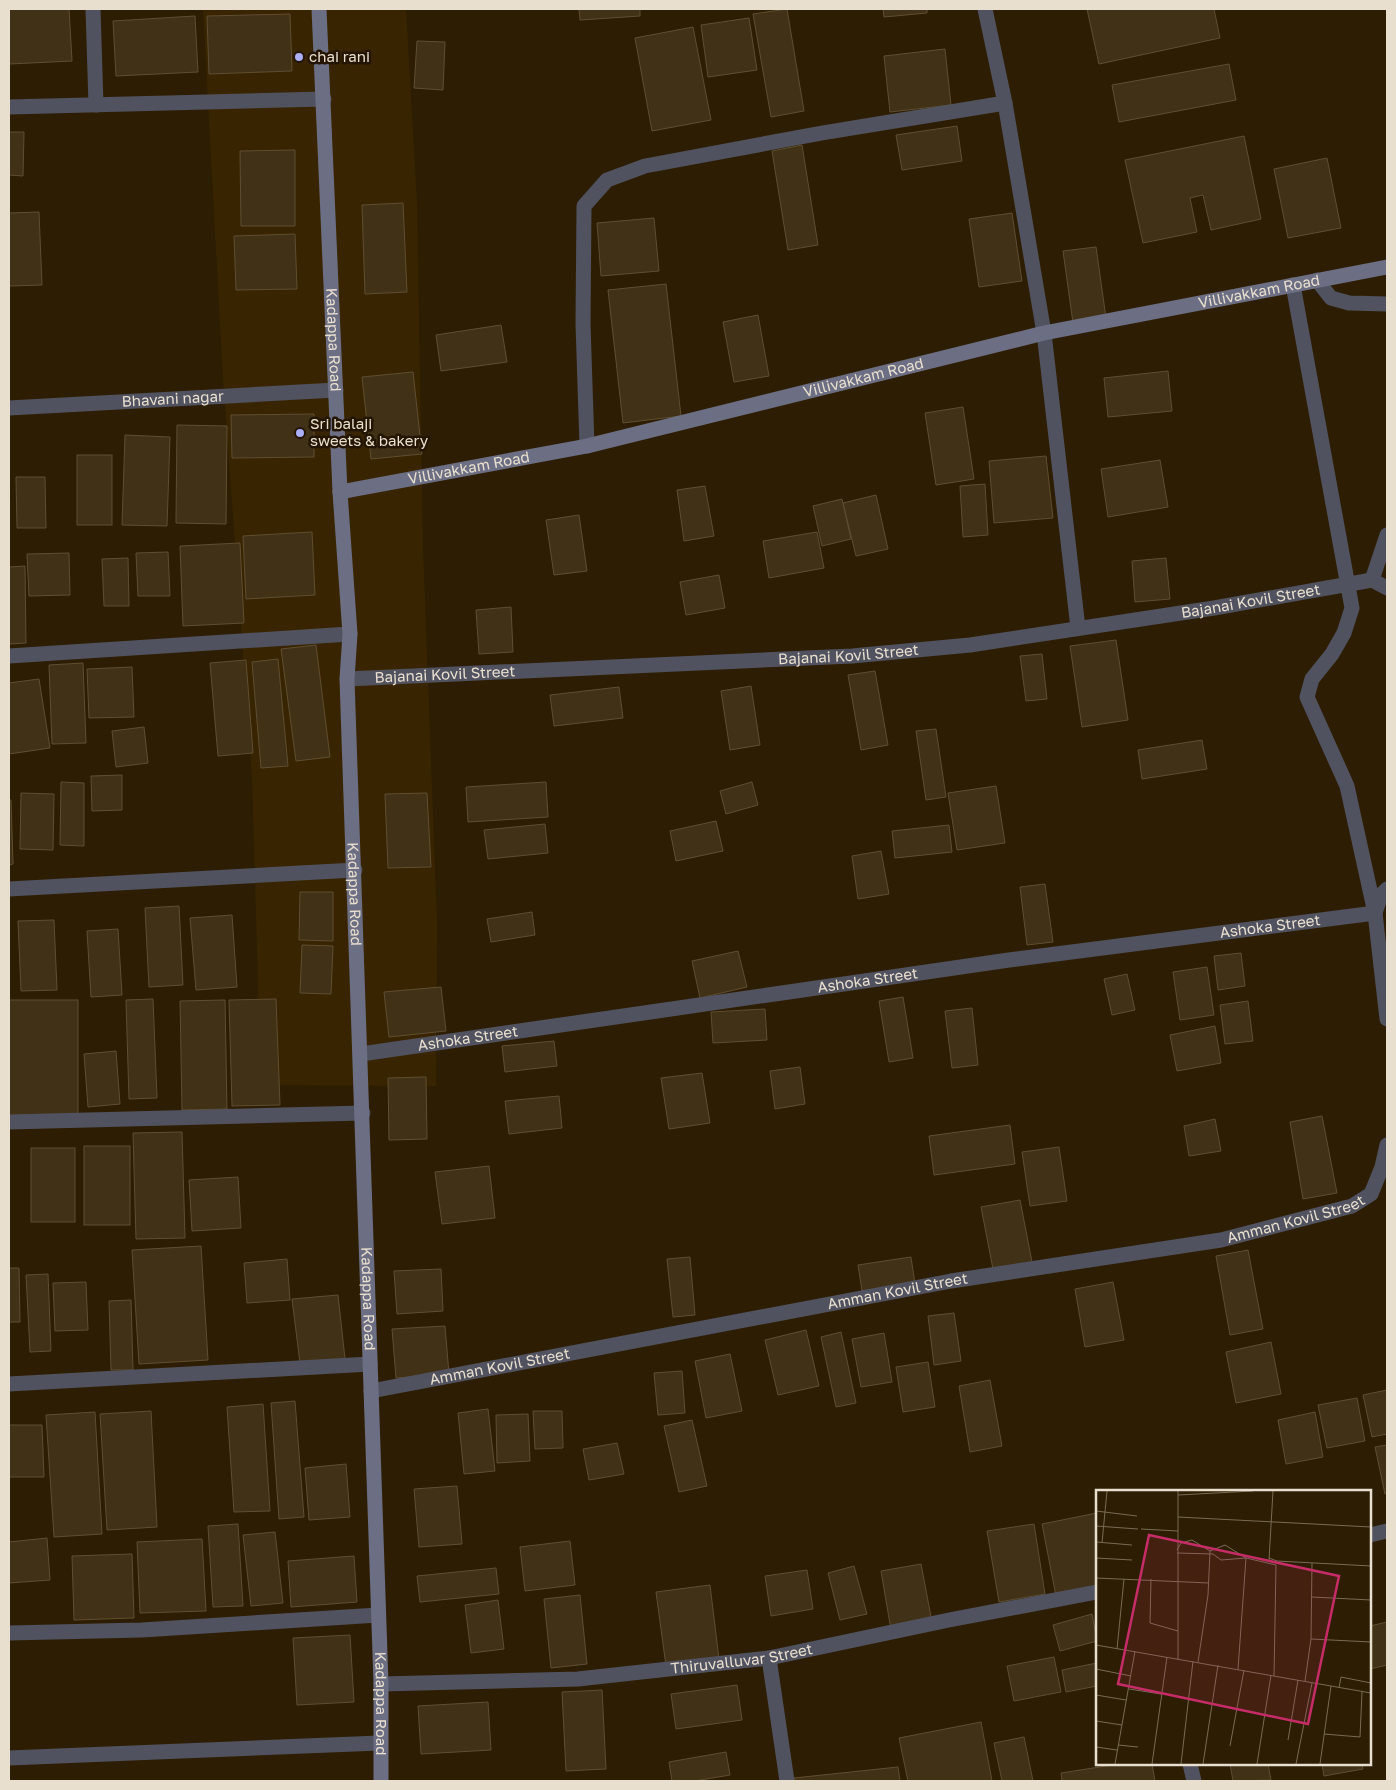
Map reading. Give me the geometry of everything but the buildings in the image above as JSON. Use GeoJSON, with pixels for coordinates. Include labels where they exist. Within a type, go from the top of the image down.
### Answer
{"type":"FeatureCollection","features":[{"type":"Feature","properties":{"kind":"main road","name":"Kadappa Road"},"geometry":{"type":"LineString","coordinates":[[318,9],[324,99],[340,492],[350,634],[348,679],[381,1684],[381,1781]]}},
{"type":"Feature","properties":{"kind":"main road","name":"Villivakkam Road"},"geometry":{"type":"LineString","coordinates":[[340,492],[587,446],[1044,333],[1387,267]]}},
{"type":"Feature","properties":{"kind":"street"},"geometry":{"type":"LineString","coordinates":[[94,9],[96,105]]}},
{"type":"Feature","properties":{"kind":"street"},"geometry":{"type":"LineString","coordinates":[[985,9],[1005,103],[1044,333],[1078,628]]}},
{"type":"Feature","properties":{"kind":"street"},"geometry":{"type":"LineString","coordinates":[[9,107],[324,99]]}},
{"type":"Feature","properties":{"kind":"street"},"geometry":{"type":"LineString","coordinates":[[587,446],[583,324],[584,206],[606,180],[655,164],[822,133],[1005,103]]}},
{"type":"Feature","properties":{"kind":"street"},"geometry":{"type":"LineString","coordinates":[[1317,280],[1331,298],[1349,303],[1387,304]]}},
{"type":"Feature","properties":{"kind":"street"},"geometry":{"type":"LineString","coordinates":[[1293,285],[1352,608],[1344,633],[1332,654],[1312,679],[1307,697],[1347,786],[1375,913],[1387,1019]]}},
{"type":"Feature","properties":{"kind":"street","name":"Bhavani nagar"},"geometry":{"type":"LineString","coordinates":[[9,408],[336,390]]}},
{"type":"Feature","properties":{"kind":"street"},"geometry":{"type":"LineString","coordinates":[[1387,535],[1372,580],[1387,588]]}},
{"type":"Feature","properties":{"kind":"street","name":"Bajanai Kovil Street"},"geometry":{"type":"LineString","coordinates":[[348,679],[636,668],[852,656],[970,645],[1372,580]]}},
{"type":"Feature","properties":{"kind":"street"},"geometry":{"type":"LineString","coordinates":[[9,656],[350,634]]}},
{"type":"Feature","properties":{"kind":"street"},"geometry":{"type":"LineString","coordinates":[[9,889],[355,870]]}},
{"type":"Feature","properties":{"kind":"street"},"geometry":{"type":"LineString","coordinates":[[1375,913],[1381,895],[1387,889]]}},
{"type":"Feature","properties":{"kind":"street","name":"Ashoka Street"},"geometry":{"type":"LineString","coordinates":[[361,1054],[1009,960],[1375,913]]}},
{"type":"Feature","properties":{"kind":"street"},"geometry":{"type":"LineString","coordinates":[[9,1122],[363,1113]]}},
{"type":"Feature","properties":{"kind":"street","name":"Amman Kovil Street"},"geometry":{"type":"LineString","coordinates":[[371,1391],[951,1282],[1221,1240],[1352,1206],[1371,1194],[1382,1167],[1387,1145]]}},
{"type":"Feature","properties":{"kind":"street"},"geometry":{"type":"LineString","coordinates":[[9,1384],[370,1364]]}},
{"type":"Feature","properties":{"kind":"street"},"geometry":{"type":"LineString","coordinates":[[1371,1535],[1387,1531]]}},
{"type":"Feature","properties":{"kind":"street","name":"Thiruvalluvar Street"},"geometry":{"type":"LineString","coordinates":[[381,1684],[578,1679],[769,1658],[949,1620],[1096,1592]]}},
{"type":"Feature","properties":{"kind":"street"},"geometry":{"type":"LineString","coordinates":[[9,1633],[142,1630],[378,1615]]}},
{"type":"Feature","properties":{"kind":"street"},"geometry":{"type":"LineString","coordinates":[[769,1658],[787,1781]]}},
{"type":"Feature","properties":{"kind":"street"},"geometry":{"type":"LineString","coordinates":[[9,1758],[48,1758],[380,1743]]}},
{"type":"Feature","properties":{"kind":"street"},"geometry":{"type":"LineString","coordinates":[[1190,1765],[1194,1781]]}},
{"type":"Feature","properties":{"kind":"shaded area"},"geometry":{"type":"Polygon","coordinates":[[[203,9],[406,9],[417,203],[423,549],[437,922],[436,1086],[261,1085],[252,777],[223,378],[203,9]]]}},
{"type":"Feature","properties":{"kind":"place","name":"chai rani"},"geometry":{"type":"Point","coordinates":[299,57]}},
{"type":"Feature","properties":{"kind":"place","name":"Sri balaji sweets & bakery"},"geometry":{"type":"Point","coordinates":[300,433]}}]}
